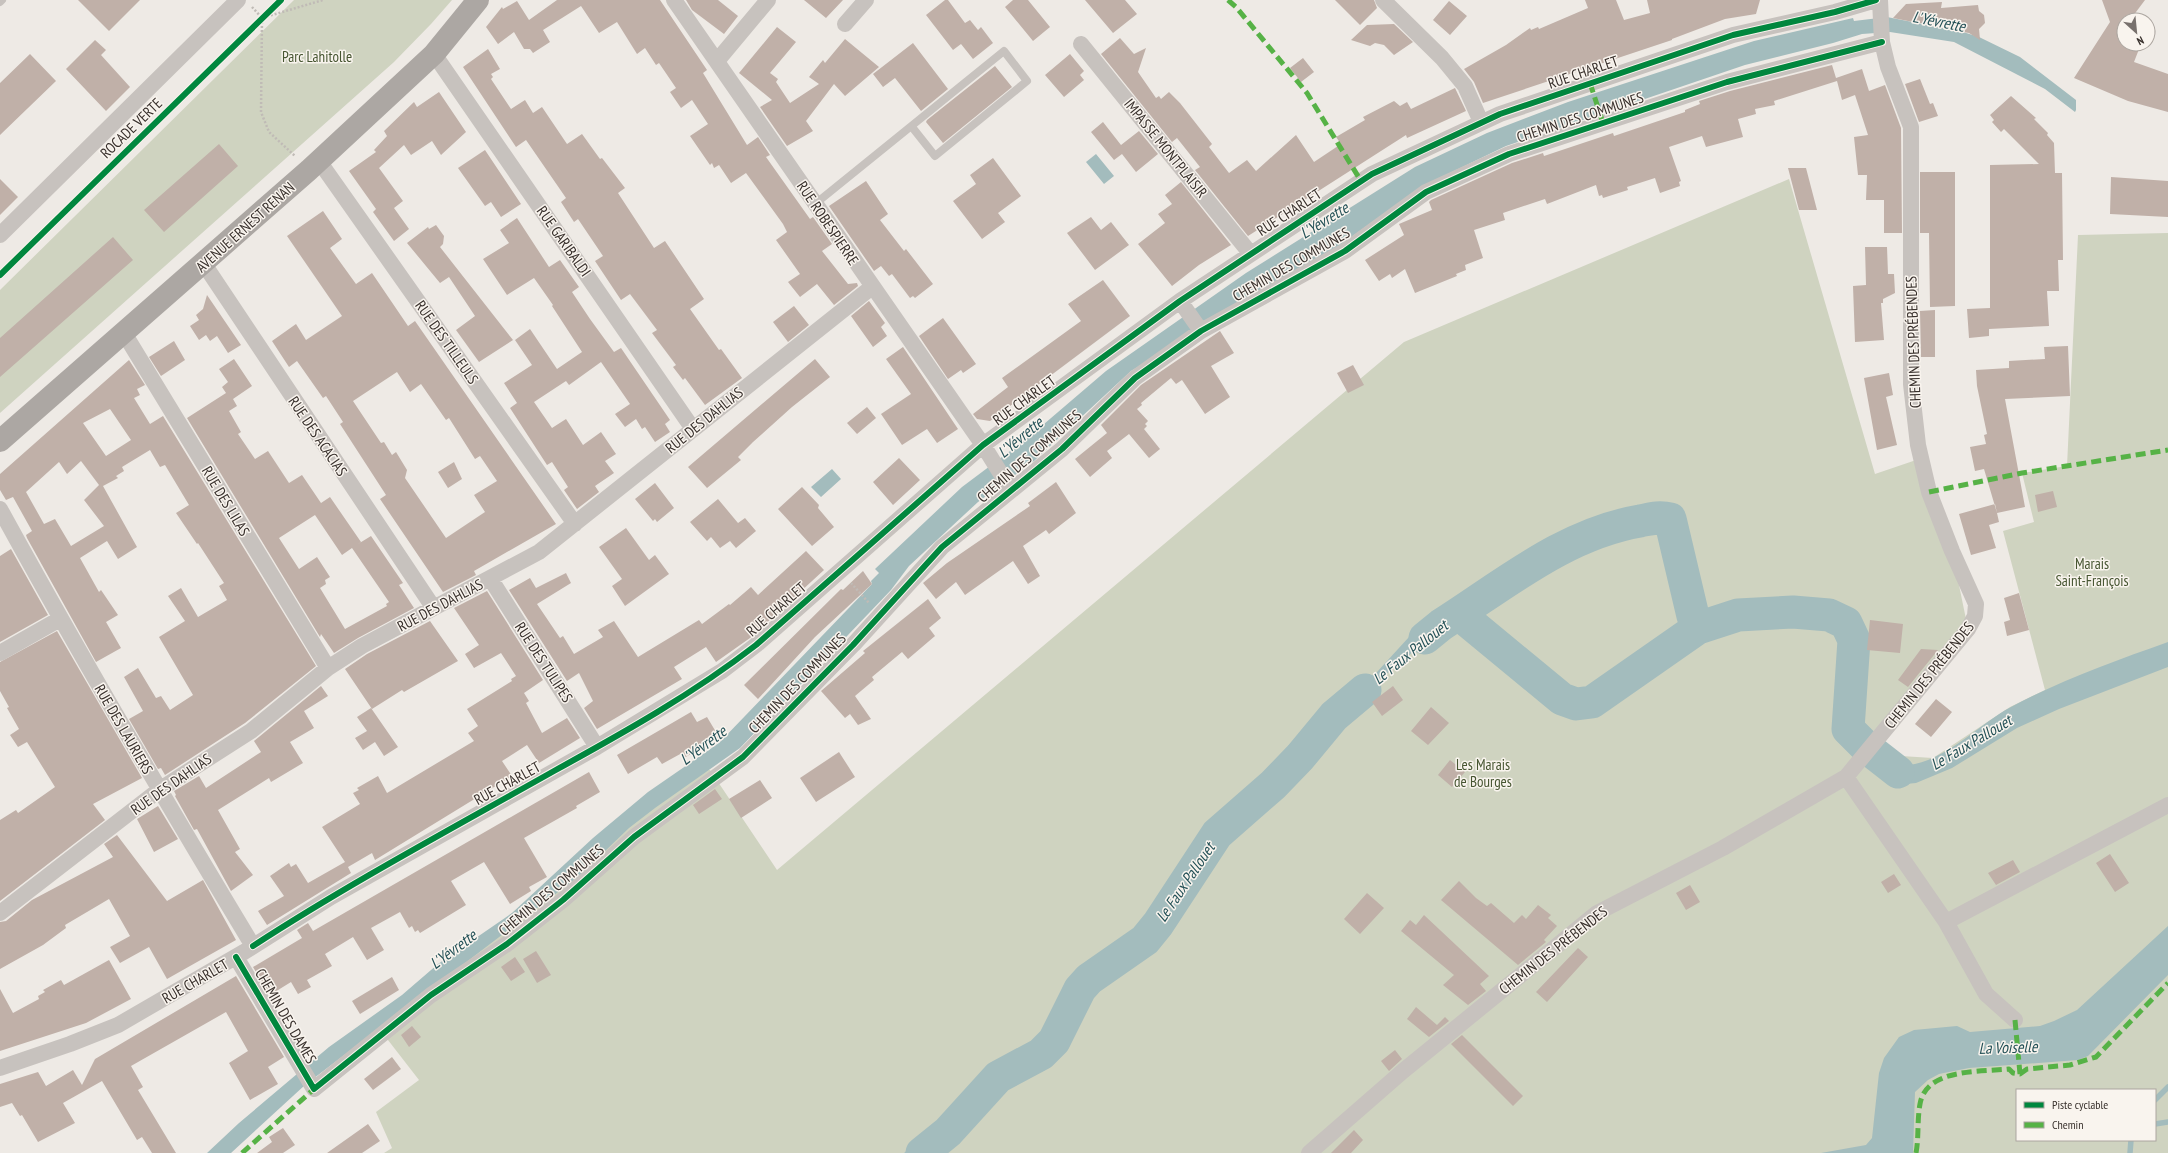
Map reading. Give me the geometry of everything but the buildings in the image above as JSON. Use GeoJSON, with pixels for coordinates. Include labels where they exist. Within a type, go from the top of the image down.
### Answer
{"type":"FeatureCollection","features":[{"type":"Feature","properties":{"kind":"main road","name":"AVENUE ERNEST RENAN"},"geometry":{"type":"LineString","coordinates":[[0,441],[204,264],[309,160],[434,54],[478,0]]}},
{"type":"Feature","properties":{"kind":"street","name":"RUE ROBESPIERRE"},"geometry":{"type":"LineString","coordinates":[[674,0],[1010,487]]}},
{"type":"Feature","properties":{"kind":"street"},"geometry":{"type":"LineString","coordinates":[[717,61],[768,0]]}},
{"type":"Feature","properties":{"kind":"street"},"geometry":{"type":"LineString","coordinates":[[845,24],[866,0]]}},
{"type":"Feature","properties":{"kind":"street"},"geometry":{"type":"LineString","coordinates":[[1383,0],[1442,58],[1465,86],[1481,122]]}},
{"type":"Feature","properties":{"kind":"street"},"geometry":{"type":"LineString","coordinates":[[0,235],[243,2]]}},
{"type":"Feature","properties":{"kind":"street","name":"RUE CHARLET"},"geometry":{"type":"LineString","coordinates":[[0,1068],[70,1044],[118,1025],[253,946],[331,897],[597,746],[727,667],[756,645],[987,452],[1250,253],[1372,174],[1500,114],[1733,35],[1879,3]]}},
{"type":"Feature","properties":{"kind":"street","name":"CHEMIN DES PRÉBENDES"},"geometry":{"type":"LineString","coordinates":[[1309,1153],[1470,1016],[1597,913],[1723,848],[1846,777],[1968,629],[1975,616],[1976,604],[1952,551],[1929,492],[1918,446],[1911,384],[1911,127],[1888,67],[1881,40],[1879,3]]}},
{"type":"Feature","properties":{"kind":"street","name":"CHEMIN DES COMMUNES"},"geometry":{"type":"LineString","coordinates":[[311,1086],[430,995],[508,944],[563,900],[634,837],[743,757],[852,645],[942,547],[1010,487],[1062,449],[1135,378],[1199,330],[1345,251],[1426,192],[1509,154],[1727,82],[1881,40]]}},
{"type":"Feature","properties":{"kind":"street","name":"IMPASSE MONTPLAISIR"},"geometry":{"type":"LineString","coordinates":[[1081,44],[1250,253]]}},
{"type":"Feature","properties":{"kind":"street","name":"RUE GARIBALDI"},"geometry":{"type":"LineString","coordinates":[[434,54],[693,428]]}},
{"type":"Feature","properties":{"kind":"street","name":"RUE DES TILLEULS"},"geometry":{"type":"LineString","coordinates":[[309,160],[575,524]]}},
{"type":"Feature","properties":{"kind":"street","name":"RUE DES ACACIAS"},"geometry":{"type":"LineString","coordinates":[[204,264],[433,607]]}},
{"type":"Feature","properties":{"kind":"street","name":"RUE DES DAHLIAS"},"geometry":{"type":"LineString","coordinates":[[0,913],[159,790],[251,731],[328,668],[362,646],[539,552],[872,287]]}},
{"type":"Feature","properties":{"kind":"street"},"geometry":{"type":"LineString","coordinates":[[1182,304],[1199,330]]}},
{"type":"Feature","properties":{"kind":"street","name":"RUE DES LILAS"},"geometry":{"type":"LineString","coordinates":[[124,333],[328,668]]}},
{"type":"Feature","properties":{"kind":"street","name":"RUE DES LAURIERS"},"geometry":{"type":"LineString","coordinates":[[0,509],[60,619],[159,790],[253,946]]}},
{"type":"Feature","properties":{"kind":"street","name":"RUE DES TULIPES"},"geometry":{"type":"LineString","coordinates":[[490,578],[597,746]]}},
{"type":"Feature","properties":{"kind":"street"},"geometry":{"type":"LineString","coordinates":[[0,653],[60,619]]}},
{"type":"Feature","properties":{"kind":"street"},"geometry":{"type":"LineString","coordinates":[[1846,777],[1946,922],[1986,994],[2015,1020]]}},
{"type":"Feature","properties":{"kind":"street"},"geometry":{"type":"LineString","coordinates":[[1946,922],[2168,805]]}},
{"type":"Feature","properties":{"kind":"street","name":"CHEMIN DES DAMES"},"geometry":{"type":"LineString","coordinates":[[236,956],[311,1086]]}},
{"type":"Feature","properties":{"kind":"lane"},"geometry":{"type":"LineString","coordinates":[[815,204],[1004,52],[1027,80],[935,156],[912,127]]}},
{"type":"Feature","properties":{"kind":"path"},"geometry":{"type":"LineString","coordinates":[[262,18],[323,0]]}},
{"type":"Feature","properties":{"kind":"path"},"geometry":{"type":"LineString","coordinates":[[243,2],[262,18]]}},
{"type":"Feature","properties":{"kind":"path"},"geometry":{"type":"LineString","coordinates":[[256,24],[271,9]]}},
{"type":"Feature","properties":{"kind":"path"},"geometry":{"type":"LineString","coordinates":[[262,18],[261,112],[269,132],[309,160]]}},
{"type":"Feature","properties":{"kind":"path"},"geometry":{"type":"LineString","coordinates":[[859,591],[875,609]]}},
{"type":"Feature","properties":{"kind":"green space","name":"Parc Lahitolle"},"geometry":{"type":"Polygon","coordinates":[[[294,0],[452,0],[394,62],[0,413],[0,290],[294,0]]]}},
{"type":"Feature","properties":{"kind":"green space","name":"Les Marais de Bourges"},"geometry":{"type":"Polygon","coordinates":[[[1789,179],[1875,474],[1922,458],[1952,551],[1968,629],[1873,744],[1885,755],[1933,758],[2010,707],[2045,690],[2003,531],[2034,522],[2022,473],[2067,466],[2078,235],[2168,233],[2168,1153],[384,1153],[392,1148],[376,1112],[419,1080],[374,1022],[696,768],[710,770],[777,870],[1404,342],[1789,179]]]}},
{"type":"Feature","properties":{"kind":"water"},"geometry":{"type":"Polygon","coordinates":[[[1887,17],[1963,32],[1979,37],[2020,57],[2076,100],[2076,110],[2075,112],[2045,89],[1954,42],[1890,32],[1862,34],[1833,43],[1745,65],[1506,146],[1423,186],[1333,250],[1131,371],[1034,461],[978,502],[909,566],[891,590],[740,748],[629,828],[579,876],[305,1085],[231,1153],[207,1153],[239,1123],[329,1047],[402,995],[438,964],[512,913],[593,838],[648,792],[719,743],[872,584],[871,581],[879,573],[875,569],[962,487],[1030,436],[1106,371],[1246,273],[1415,167],[1487,133],[1568,102],[1754,41],[1853,18],[1854,21],[1887,17]]]}},
{"type":"Feature","properties":{"kind":"water"},"geometry":{"type":"Polygon","coordinates":[[[1096,154],[1114,176],[1104,184],[1086,162],[1096,154]]]}},
{"type":"Feature","properties":{"kind":"water"},"geometry":{"type":"Polygon","coordinates":[[[832,469],[841,479],[821,497],[811,487],[832,469]]]}},
{"type":"Feature","properties":{"kind":"water"},"geometry":{"type":"Polygon","coordinates":[[[1669,510],[1676,512],[1697,615],[1700,616],[1767,605],[1834,599],[1833,613],[1741,613],[1697,627],[1689,604],[1670,516],[1626,522],[1569,542],[1464,610],[1322,727],[1274,785],[1209,841],[1151,935],[1083,983],[1048,1049],[999,1077],[945,1136],[922,1153],[904,1153],[939,1126],[992,1071],[1038,1047],[1053,1021],[1065,987],[1077,975],[1139,932],[1203,834],[1257,787],[1294,752],[1315,723],[1377,672],[1409,637],[1448,608],[1512,572],[1558,543],[1586,529],[1612,521],[1669,510]]]}},
{"type":"Feature","properties":{"kind":"water"},"geometry":{"type":"Polygon","coordinates":[[[2168,642],[2168,667],[2059,709],[2017,728],[1952,768],[1916,783],[1906,784],[1878,771],[1862,759],[1873,744],[1892,760],[1903,764],[1909,765],[1928,760],[1953,747],[1999,714],[2030,697],[2128,656],[2168,642]]]}},
{"type":"Feature","properties":{"kind":"water","name":"La Voiselle"},"geometry":{"type":"Polygon","coordinates":[[[2168,926],[2168,975],[2088,1056],[2078,1060],[1969,1068],[1939,1074],[1928,1080],[1915,1092],[1913,1153],[1821,1153],[1866,1145],[1872,1138],[1879,1073],[1884,1058],[1899,1037],[1914,1030],[1957,1026],[1970,1032],[2040,1026],[2054,1021],[2077,1010],[2168,926]]]}},
{"type":"Feature","properties":{"kind":"waterway","name":"Le Faux Pallouet"},"geometry":{"type":"LineString","coordinates":[[1425,638],[1441,625],[1512,578],[1560,549],[1586,537],[1612,528],[1647,519],[1658,518],[1670,519],[1693,616],[1698,628]]}},
{"type":"Feature","properties":{"kind":"waterway","name":"Le Faux Pallouet"},"geometry":{"type":"LineString","coordinates":[[1459,614],[1562,699],[1576,704],[1592,702],[1698,628],[1738,615],[1793,612],[1829,615],[1846,623],[1854,640],[1848,729],[1866,747],[1898,772]]}},
{"type":"Feature","properties":{"kind":"waterway","name":"Le Faux Pallouet"},"geometry":{"type":"LineString","coordinates":[[922,1153],[948,1132],[998,1077],[1041,1054],[1054,1041],[1080,989],[1089,979],[1145,940],[1158,924],[1217,834],[1273,785],[1300,757],[1334,716],[1365,690]]}},
{"type":"Feature","properties":{"kind":"waterway"},"geometry":{"type":"LineString","coordinates":[[2156,1099],[2168,1087]]}},
{"type":"Feature","properties":{"kind":"waterway"},"geometry":{"type":"LineString","coordinates":[[2156,1124],[2168,1122]]}},
{"type":"Feature","properties":{"kind":"waterway"},"geometry":{"type":"LineString","coordinates":[[2130,1153],[2131,1141]]}},
{"type":"Feature","properties":{"kind":"marked path"},"geometry":{"type":"LineString","coordinates":[[1228,0],[1236,7],[1307,93],[1361,181]]}},
{"type":"Feature","properties":{"kind":"marked path"},"geometry":{"type":"LineString","coordinates":[[1590,83],[1603,123]]}},
{"type":"Feature","properties":{"kind":"marked path"},"geometry":{"type":"LineString","coordinates":[[1929,492],[2022,473],[2168,450]]}},
{"type":"Feature","properties":{"kind":"marked path"},"geometry":{"type":"LineString","coordinates":[[1916,1153],[1920,1104],[1924,1092],[1932,1084],[1943,1078],[1956,1074],[2009,1069],[2013,1073],[2020,1074],[2027,1069],[2070,1065],[2096,1057],[2168,983]]}},
{"type":"Feature","properties":{"kind":"marked path"},"geometry":{"type":"LineString","coordinates":[[2015,1020],[2020,1074]]}},
{"type":"Feature","properties":{"kind":"marked path"},"geometry":{"type":"LineString","coordinates":[[242,1153],[314,1089]]}},
{"type":"Feature","properties":{"kind":"cycle path","name":"ROCADE VERTE"},"geometry":{"type":"LineString","coordinates":[[0,275],[281,0]]}},
{"type":"Feature","properties":{"kind":"cycle path"},"geometry":{"type":"LineString","coordinates":[[253,946],[364,878],[606,742],[708,680],[756,645],[983,445],[1180,301],[1372,174],[1500,114],[1733,35],[1835,12],[1876,0]]}},
{"type":"Feature","properties":{"kind":"cycle path"},"geometry":{"type":"LineString","coordinates":[[236,957],[314,1089],[431,995],[507,944],[563,900],[634,837],[743,757],[853,645],[942,547],[1062,449],[1135,378],[1201,331],[1345,251],[1426,192],[1509,154],[1727,82],[1882,42]]}},
{"type":"Feature","properties":{"kind":"water label","name":"L'Yévrette"},"geometry":{"type":"Point","coordinates":[1939,21]}},
{"type":"Feature","properties":{"kind":"water label","name":"L'Yévrette"},"geometry":{"type":"Point","coordinates":[1324,220]}},
{"type":"Feature","properties":{"kind":"water label","name":"L'Yévrette"},"geometry":{"type":"Point","coordinates":[1020,437]}},
{"type":"Feature","properties":{"kind":"water label","name":"L'Yévrette"},"geometry":{"type":"Point","coordinates":[703,745]}},
{"type":"Feature","properties":{"kind":"water label","name":"L'Yévrette"},"geometry":{"type":"Point","coordinates":[453,949]}},
{"type":"Feature","properties":{"kind":"park label","name":"Marais Saint-François"},"geometry":{"type":"Point","coordinates":[2092,572]}}]}
